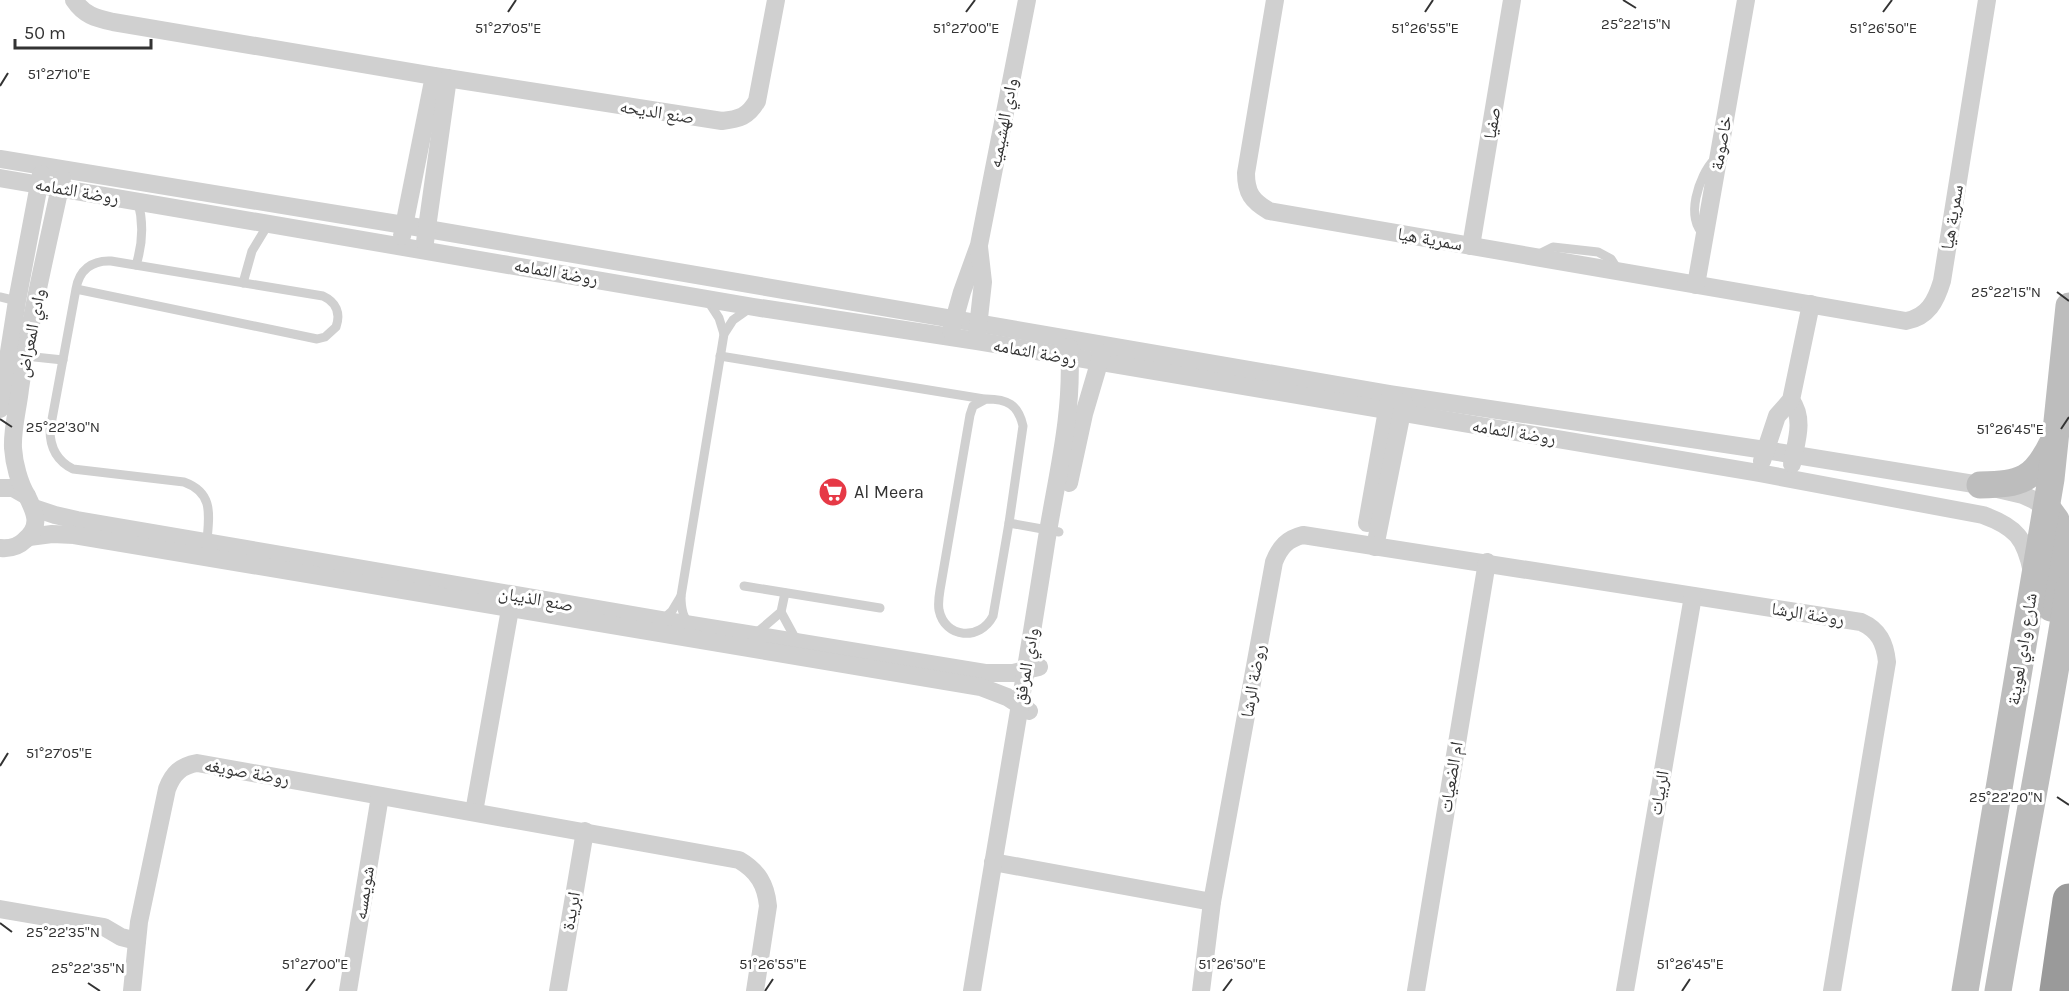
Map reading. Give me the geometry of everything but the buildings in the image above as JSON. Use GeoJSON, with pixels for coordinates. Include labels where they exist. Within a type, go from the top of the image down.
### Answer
{"type":"FeatureCollection","features":[{"type":"Feature","properties":{"kind":"highway"},"geometry":{"type":"LineString","coordinates":[[2056,991],[2069,900]]}},
{"type":"Feature","properties":{"kind":"main road","name":"شارع وادي لعوينة"},"geometry":{"type":"LineString","coordinates":[[1965,991],[2033,579],[2047,508],[2069,306]]}},
{"type":"Feature","properties":{"kind":"main road"},"geometry":{"type":"LineString","coordinates":[[1980,485],[2009,484],[2025,478],[2041,463],[2056,435]]}},
{"type":"Feature","properties":{"kind":"main road"},"geometry":{"type":"LineString","coordinates":[[2019,867],[2020,829],[2060,542],[2056,520],[2047,508]]}},
{"type":"Feature","properties":{"kind":"main road","name":"شارع وادي لعوينة"},"geometry":{"type":"LineString","coordinates":[[1998,991],[2069,587]]}},
{"type":"Feature","properties":{"kind":"street","name":"صنع الديحه"},"geometry":{"type":"LineString","coordinates":[[74,0],[81,10],[92,18],[113,22],[722,121],[742,118],[752,110],[757,102],[776,0]]}},
{"type":"Feature","properties":{"kind":"street","name":"وادي الهشيميه"},"geometry":{"type":"LineString","coordinates":[[950,337],[970,266],[979,245],[1027,0]]}},
{"type":"Feature","properties":{"kind":"street","name":"سمرية هيا"},"geometry":{"type":"LineString","coordinates":[[1275,0],[1246,173],[1246,187],[1254,202],[1269,211],[1906,321],[1917,319],[1926,313],[1932,306],[1942,281],[1987,0]]}},
{"type":"Feature","properties":{"kind":"street","name":"صفيا"},"geometry":{"type":"LineString","coordinates":[[1472,246],[1512,0]]}},
{"type":"Feature","properties":{"kind":"street","name":"خاصومة"},"geometry":{"type":"LineString","coordinates":[[1696,285],[1746,0]]}},
{"type":"Feature","properties":{"kind":"street"},"geometry":{"type":"LineString","coordinates":[[401,246],[404,225],[441,77]]}},
{"type":"Feature","properties":{"kind":"street"},"geometry":{"type":"LineString","coordinates":[[424,249],[441,77]]}},
{"type":"Feature","properties":{"kind":"street","name":"روضة الثمامه"},"geometry":{"type":"LineString","coordinates":[[0,159],[954,319],[978,332],[1070,358],[1102,355]]}},
{"type":"Feature","properties":{"kind":"street","name":"وادي المعراض"},"geometry":{"type":"LineString","coordinates":[[14,544],[35,523],[13,447],[25,356],[22,326],[8,299],[43,166]]}},
{"type":"Feature","properties":{"kind":"street","name":"وادي المعراض"},"geometry":{"type":"LineString","coordinates":[[0,409],[64,171]]}},
{"type":"Feature","properties":{"kind":"street","name":"روضة الثمامه"},"geometry":{"type":"LineString","coordinates":[[0,178],[754,307],[950,337],[978,332],[1068,340],[1102,355],[1396,403],[1983,516],[2002,522],[2018,535],[2023,542],[2033,579]]}},
{"type":"Feature","properties":{"kind":"street","name":"وادي الهشيميه"},"geometry":{"type":"LineString","coordinates":[[978,332],[984,282],[979,245]]}},
{"type":"Feature","properties":{"kind":"street"},"geometry":{"type":"LineString","coordinates":[[1759,473],[1777,416],[1791,400],[1811,304]]}},
{"type":"Feature","properties":{"kind":"street","name":"وادي المرفق"},"geometry":{"type":"LineString","coordinates":[[984,991],[999,863],[1053,531],[1068,406],[1070,358],[1068,340]]}},
{"type":"Feature","properties":{"kind":"street","name":"وادي المرفق"},"geometry":{"type":"LineString","coordinates":[[1053,531],[1102,355]]}},
{"type":"Feature","properties":{"kind":"street"},"geometry":{"type":"LineString","coordinates":[[1789,478],[1799,418],[1798,409],[1791,400]]}},
{"type":"Feature","properties":{"kind":"street"},"geometry":{"type":"LineString","coordinates":[[1369,546],[1396,403]]}},
{"type":"Feature","properties":{"kind":"street","name":"روضة الثمامه"},"geometry":{"type":"LineString","coordinates":[[1396,403],[1765,450],[1980,485],[2023,495],[2047,508]]}},
{"type":"Feature","properties":{"kind":"street"},"geometry":{"type":"LineString","coordinates":[[0,488],[13,488],[30,502]]}},
{"type":"Feature","properties":{"kind":"street","name":"صنع الذيبان"},"geometry":{"type":"LineString","coordinates":[[30,502],[66,518],[207,541],[511,601],[981,687],[1024,707]]}},
{"type":"Feature","properties":{"kind":"street","name":"صنع الذيبان"},"geometry":{"type":"LineString","coordinates":[[14,544],[52,534],[74,535],[511,601],[692,625],[985,673],[1013,673],[1032,669]]}},
{"type":"Feature","properties":{"kind":"street","name":"روضة الرشا"},"geometry":{"type":"LineString","coordinates":[[1200,991],[1212,902],[1272,574],[1278,553],[1287,541],[1303,535],[1861,622],[1876,632],[1886,649],[1887,662],[1832,991]]}},
{"type":"Feature","properties":{"kind":"street"},"geometry":{"type":"LineString","coordinates":[[0,560],[14,544]]}},
{"type":"Feature","properties":{"kind":"street","name":"ام الضعيات"},"geometry":{"type":"LineString","coordinates":[[1416,991],[1487,562]]}},
{"type":"Feature","properties":{"kind":"street","name":"الربيات"},"geometry":{"type":"LineString","coordinates":[[1625,991],[1693,596]]}},
{"type":"Feature","properties":{"kind":"street"},"geometry":{"type":"LineString","coordinates":[[474,812],[511,601]]}},
{"type":"Feature","properties":{"kind":"street","name":"روضة صويغه"},"geometry":{"type":"LineString","coordinates":[[132,991],[140,922],[167,789],[174,774],[188,765],[197,763],[740,860],[756,872],[766,893],[768,906],[755,991]]}},
{"type":"Feature","properties":{"kind":"street","name":"شويمسه"},"geometry":{"type":"LineString","coordinates":[[348,991],[380,796]]}},
{"type":"Feature","properties":{"kind":"street","name":"ابريدة"},"geometry":{"type":"LineString","coordinates":[[558,991],[585,831]]}},
{"type":"Feature","properties":{"kind":"street"},"geometry":{"type":"LineString","coordinates":[[999,863],[1212,902]]}},
{"type":"Feature","properties":{"kind":"street","name":"وادي المرفق"},"geometry":{"type":"LineString","coordinates":[[972,991],[999,863]]}},
{"type":"Feature","properties":{"kind":"street"},"geometry":{"type":"LineString","coordinates":[[0,909],[104,927],[121,937],[137,941]]}},
{"type":"Feature","properties":{"kind":"street"},"geometry":{"type":"LineString","coordinates":[[104,927],[116,922],[140,922]]}},
{"type":"Feature","properties":{"kind":"lane"},"geometry":{"type":"LineString","coordinates":[[136,265],[143,227],[138,202]]}},
{"type":"Feature","properties":{"kind":"lane"},"geometry":{"type":"LineString","coordinates":[[243,283],[252,251],[269,223]]}},
{"type":"Feature","properties":{"kind":"lane"},"geometry":{"type":"LineString","coordinates":[[76,289],[317,339],[331,333],[336,327],[338,312],[330,299],[322,296],[111,261],[94,263],[81,273],[76,289],[50,430],[50,440],[58,458],[73,469],[193,485],[200,491],[208,507],[207,541]]}},
{"type":"Feature","properties":{"kind":"lane"},"geometry":{"type":"LineString","coordinates":[[706,298],[716,311],[724,334]]}},
{"type":"Feature","properties":{"kind":"lane"},"geometry":{"type":"LineString","coordinates":[[692,625],[686,621],[681,596],[724,334],[733,320],[754,307]]}},
{"type":"Feature","properties":{"kind":"lane"},"geometry":{"type":"LineString","coordinates":[[25,356],[63,360]]}},
{"type":"Feature","properties":{"kind":"lane"},"geometry":{"type":"LineString","coordinates":[[720,356],[993,399],[1012,404],[1018,411],[1023,426],[1009,523],[993,616],[988,625],[973,634],[957,632],[943,620],[938,608],[970,415],[974,406],[986,399]]}},
{"type":"Feature","properties":{"kind":"lane"},"geometry":{"type":"LineString","coordinates":[[1009,523],[1053,531]]}},
{"type":"Feature","properties":{"kind":"lane"},"geometry":{"type":"LineString","coordinates":[[744,586],[880,608]]}},
{"type":"Feature","properties":{"kind":"lane"},"geometry":{"type":"LineString","coordinates":[[751,634],[760,630],[781,612],[785,593]]}},
{"type":"Feature","properties":{"kind":"lane"},"geometry":{"type":"LineString","coordinates":[[662,621],[672,611],[681,596]]}},
{"type":"Feature","properties":{"kind":"lane"},"geometry":{"type":"LineString","coordinates":[[781,612],[794,636],[805,644]]}},
{"type":"Feature","properties":{"kind":"place","name":"Al Meera"},"geometry":{"type":"Point","coordinates":[833,492]}}]}
